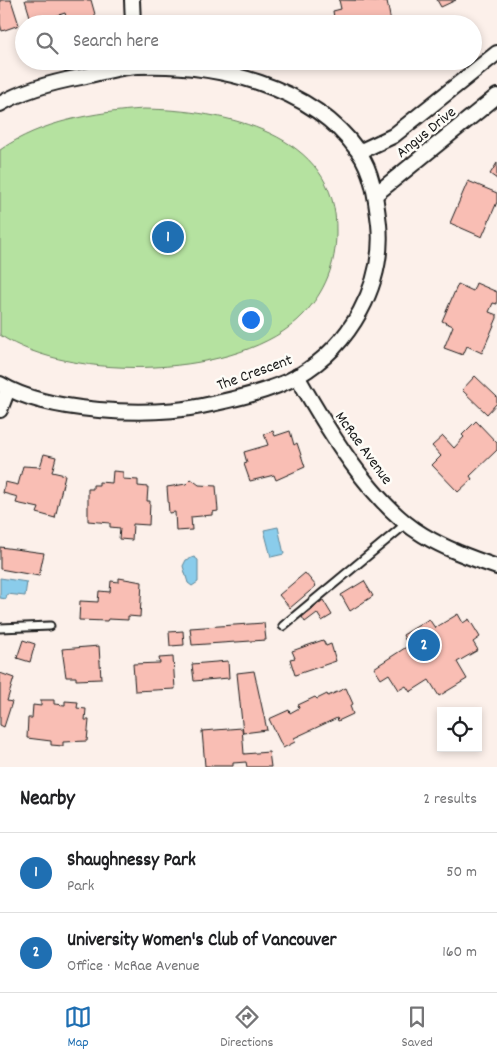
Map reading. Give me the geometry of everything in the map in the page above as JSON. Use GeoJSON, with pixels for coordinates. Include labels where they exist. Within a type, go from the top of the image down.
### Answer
{"type":"FeatureCollection","features":[{"type":"Feature","properties":{"kind":"street"},"geometry":{"type":"LineString","coordinates":[[132,0],[133,15]]}},
{"type":"Feature","properties":{"kind":"street","name":"Angus Drive"},"geometry":{"type":"LineString","coordinates":[[482,65],[497,53]]}},
{"type":"Feature","properties":{"kind":"street","name":"The Crescent"},"geometry":{"type":"LineString","coordinates":[[0,104],[57,81],[108,70]]}},
{"type":"Feature","properties":{"kind":"street","name":"The Crescent"},"geometry":{"type":"LineString","coordinates":[[4,387],[36,398],[97,410],[175,411],[238,398],[297,376],[332,350],[359,315],[375,277],[380,239],[376,194],[359,152],[337,126],[296,98],[236,76],[199,70]]}},
{"type":"Feature","properties":{"kind":"street","name":"Angus Drive"},"geometry":{"type":"LineString","coordinates":[[359,152],[394,136],[476,70]]}},
{"type":"Feature","properties":{"kind":"street","name":"Angus Drive"},"geometry":{"type":"LineString","coordinates":[[376,194],[497,96]]}},
{"type":"Feature","properties":{"kind":"street","name":"McRae Avenue"},"geometry":{"type":"LineString","coordinates":[[297,376],[354,467],[382,500],[421,534],[457,553],[497,566]]}},
{"type":"Feature","properties":{"kind":"street"},"geometry":{"type":"LineString","coordinates":[[0,410],[4,387]]}},
{"type":"Feature","properties":{"kind":"lane"},"geometry":{"type":"LineString","coordinates":[[282,626],[407,522]]}},
{"type":"Feature","properties":{"kind":"lane"},"geometry":{"type":"LineString","coordinates":[[0,628],[50,626]]}},
{"type":"Feature","properties":{"kind":"green space"},"geometry":{"type":"Polygon","coordinates":[[[144,109],[175,110],[240,122],[270,134],[297,150],[318,171],[332,199],[336,233],[331,267],[328,277],[317,297],[303,315],[275,336],[240,352],[199,362],[155,367],[111,367],[69,361],[31,351],[0,335],[0,150],[16,140],[51,125],[88,116],[144,109]]]}},
{"type":"Feature","properties":{"kind":"water"},"geometry":{"type":"Polygon","coordinates":[[[278,527],[284,554],[271,557],[264,530],[278,527]]]}},
{"type":"Feature","properties":{"kind":"water"},"geometry":{"type":"Polygon","coordinates":[[[194,557],[198,560],[198,582],[192,586],[188,583],[183,566],[186,560],[194,557]]]}},
{"type":"Feature","properties":{"kind":"water"},"geometry":{"type":"Polygon","coordinates":[[[0,578],[27,582],[25,596],[7,594],[6,599],[0,598],[0,578]]]}},
{"type":"Feature","properties":{"kind":"building"},"geometry":{"type":"Polygon","coordinates":[[[0,0],[11,0],[16,15],[15,26],[2,31],[0,24],[0,0]]]}},
{"type":"Feature","properties":{"kind":"building"},"geometry":{"type":"Polygon","coordinates":[[[25,0],[91,0],[95,15],[66,15],[65,13],[58,15],[30,15],[25,0]]]}},
{"type":"Feature","properties":{"kind":"building"},"geometry":{"type":"Polygon","coordinates":[[[339,0],[387,1],[390,15],[334,15],[333,11],[341,9],[339,0]]]}},
{"type":"Feature","properties":{"kind":"building"},"geometry":{"type":"Polygon","coordinates":[[[437,0],[456,0],[441,7],[437,0]]]}},
{"type":"Feature","properties":{"kind":"building"},"geometry":{"type":"Polygon","coordinates":[[[497,163],[497,179],[490,174],[497,163]]]}},
{"type":"Feature","properties":{"kind":"building"},"geometry":{"type":"Polygon","coordinates":[[[468,181],[497,193],[497,202],[482,237],[450,223],[468,181]]]}},
{"type":"Feature","properties":{"kind":"building"},"geometry":{"type":"Polygon","coordinates":[[[476,283],[497,292],[497,304],[493,303],[489,312],[497,315],[497,318],[482,353],[467,346],[463,355],[444,348],[453,326],[442,321],[458,284],[473,291],[476,283]]]}},
{"type":"Feature","properties":{"kind":"building"},"geometry":{"type":"Polygon","coordinates":[[[475,376],[497,397],[497,403],[487,414],[462,390],[475,376]]]}},
{"type":"Feature","properties":{"kind":"building"},"geometry":{"type":"Polygon","coordinates":[[[476,421],[497,443],[497,450],[470,476],[472,479],[458,492],[432,465],[441,456],[432,446],[443,436],[454,448],[464,437],[462,435],[476,421]]]}},
{"type":"Feature","properties":{"kind":"building"},"geometry":{"type":"Polygon","coordinates":[[[273,431],[275,436],[290,431],[294,445],[297,443],[305,467],[276,480],[274,475],[250,481],[244,464],[247,463],[244,452],[268,445],[264,434],[273,431]]]}},
{"type":"Feature","properties":{"kind":"building"},"geometry":{"type":"Polygon","coordinates":[[[44,454],[56,457],[52,472],[65,475],[55,518],[37,513],[39,508],[16,503],[18,497],[3,493],[5,482],[18,485],[23,466],[40,467],[44,454]]]}},
{"type":"Feature","properties":{"kind":"building"},"geometry":{"type":"Polygon","coordinates":[[[113,471],[123,472],[123,479],[138,480],[138,486],[148,487],[147,501],[150,501],[149,525],[133,524],[132,540],[119,539],[120,528],[110,527],[110,523],[88,521],[88,489],[93,489],[93,485],[99,485],[99,482],[112,483],[113,471]]]}},
{"type":"Feature","properties":{"kind":"building"},"geometry":{"type":"Polygon","coordinates":[[[191,479],[199,485],[216,486],[218,511],[212,512],[212,515],[191,517],[192,530],[176,531],[175,512],[169,513],[167,487],[186,484],[191,479]]]}},
{"type":"Feature","properties":{"kind":"building"},"geometry":{"type":"Polygon","coordinates":[[[0,547],[44,553],[39,576],[0,569],[0,547]]]}},
{"type":"Feature","properties":{"kind":"building"},"geometry":{"type":"Polygon","coordinates":[[[305,573],[316,586],[290,608],[279,595],[305,573]]]}},
{"type":"Feature","properties":{"kind":"building"},"geometry":{"type":"Polygon","coordinates":[[[119,578],[142,582],[140,617],[128,616],[128,620],[79,620],[80,601],[98,602],[99,591],[110,592],[111,581],[119,582],[119,578]]]}},
{"type":"Feature","properties":{"kind":"building"},"geometry":{"type":"Polygon","coordinates":[[[364,581],[373,596],[350,611],[341,595],[364,581]]]}},
{"type":"Feature","properties":{"kind":"building"},"geometry":{"type":"Polygon","coordinates":[[[323,600],[332,615],[322,621],[317,613],[305,622],[302,617],[323,600]]]}},
{"type":"Feature","properties":{"kind":"building"},"geometry":{"type":"Polygon","coordinates":[[[458,614],[463,623],[469,619],[480,637],[473,642],[478,650],[457,662],[467,679],[439,696],[429,680],[410,692],[406,686],[399,690],[389,674],[381,679],[374,668],[408,646],[403,635],[429,619],[435,628],[458,614]]]}},
{"type":"Feature","properties":{"kind":"building"},"geometry":{"type":"Polygon","coordinates":[[[264,623],[266,640],[192,645],[190,628],[264,623]]]}},
{"type":"Feature","properties":{"kind":"building"},"geometry":{"type":"Polygon","coordinates":[[[183,631],[184,645],[170,646],[169,632],[183,631]]]}},
{"type":"Feature","properties":{"kind":"building"},"geometry":{"type":"Polygon","coordinates":[[[23,640],[35,644],[30,662],[17,658],[23,640]]]}},
{"type":"Feature","properties":{"kind":"building"},"geometry":{"type":"Polygon","coordinates":[[[323,640],[326,646],[331,644],[336,661],[295,675],[290,659],[295,658],[292,651],[323,640]]]}},
{"type":"Feature","properties":{"kind":"building"},"geometry":{"type":"Polygon","coordinates":[[[99,646],[101,679],[76,680],[76,677],[66,677],[62,649],[99,646]]]}},
{"type":"Feature","properties":{"kind":"building"},"geometry":{"type":"Polygon","coordinates":[[[173,657],[175,689],[135,691],[133,664],[160,663],[159,658],[173,657]]]}},
{"type":"Feature","properties":{"kind":"building"},"geometry":{"type":"Polygon","coordinates":[[[228,661],[229,678],[194,681],[192,664],[228,661]]]}},
{"type":"Feature","properties":{"kind":"building"},"geometry":{"type":"Polygon","coordinates":[[[254,671],[267,730],[243,733],[237,673],[254,671]]]}},
{"type":"Feature","properties":{"kind":"building"},"geometry":{"type":"Polygon","coordinates":[[[0,673],[14,678],[7,701],[12,702],[4,727],[0,725],[0,673]]]}},
{"type":"Feature","properties":{"kind":"building"},"geometry":{"type":"Polygon","coordinates":[[[346,688],[353,704],[350,706],[353,714],[338,721],[337,718],[294,738],[295,742],[283,748],[269,719],[289,710],[290,713],[299,708],[298,705],[315,697],[317,699],[327,694],[328,696],[346,688]]]}},
{"type":"Feature","properties":{"kind":"building"},"geometry":{"type":"Polygon","coordinates":[[[41,700],[54,700],[54,704],[65,705],[65,701],[78,702],[77,708],[86,709],[85,720],[89,720],[87,741],[63,742],[63,746],[51,745],[51,741],[27,738],[28,718],[32,718],[33,705],[41,706],[41,700]]]}},
{"type":"Feature","properties":{"kind":"building"},"geometry":{"type":"Polygon","coordinates":[[[242,728],[244,754],[269,752],[271,767],[247,767],[246,762],[233,763],[233,766],[205,766],[202,731],[242,728]]]}},
{"type":"Feature","properties":{"kind":"place","name":"Shaughnessy Park"},"geometry":{"type":"Point","coordinates":[168,237]}},
{"type":"Feature","properties":{"kind":"place","name":"University Women's Club of Vancouver"},"geometry":{"type":"Point","coordinates":[424,645]}}]}
